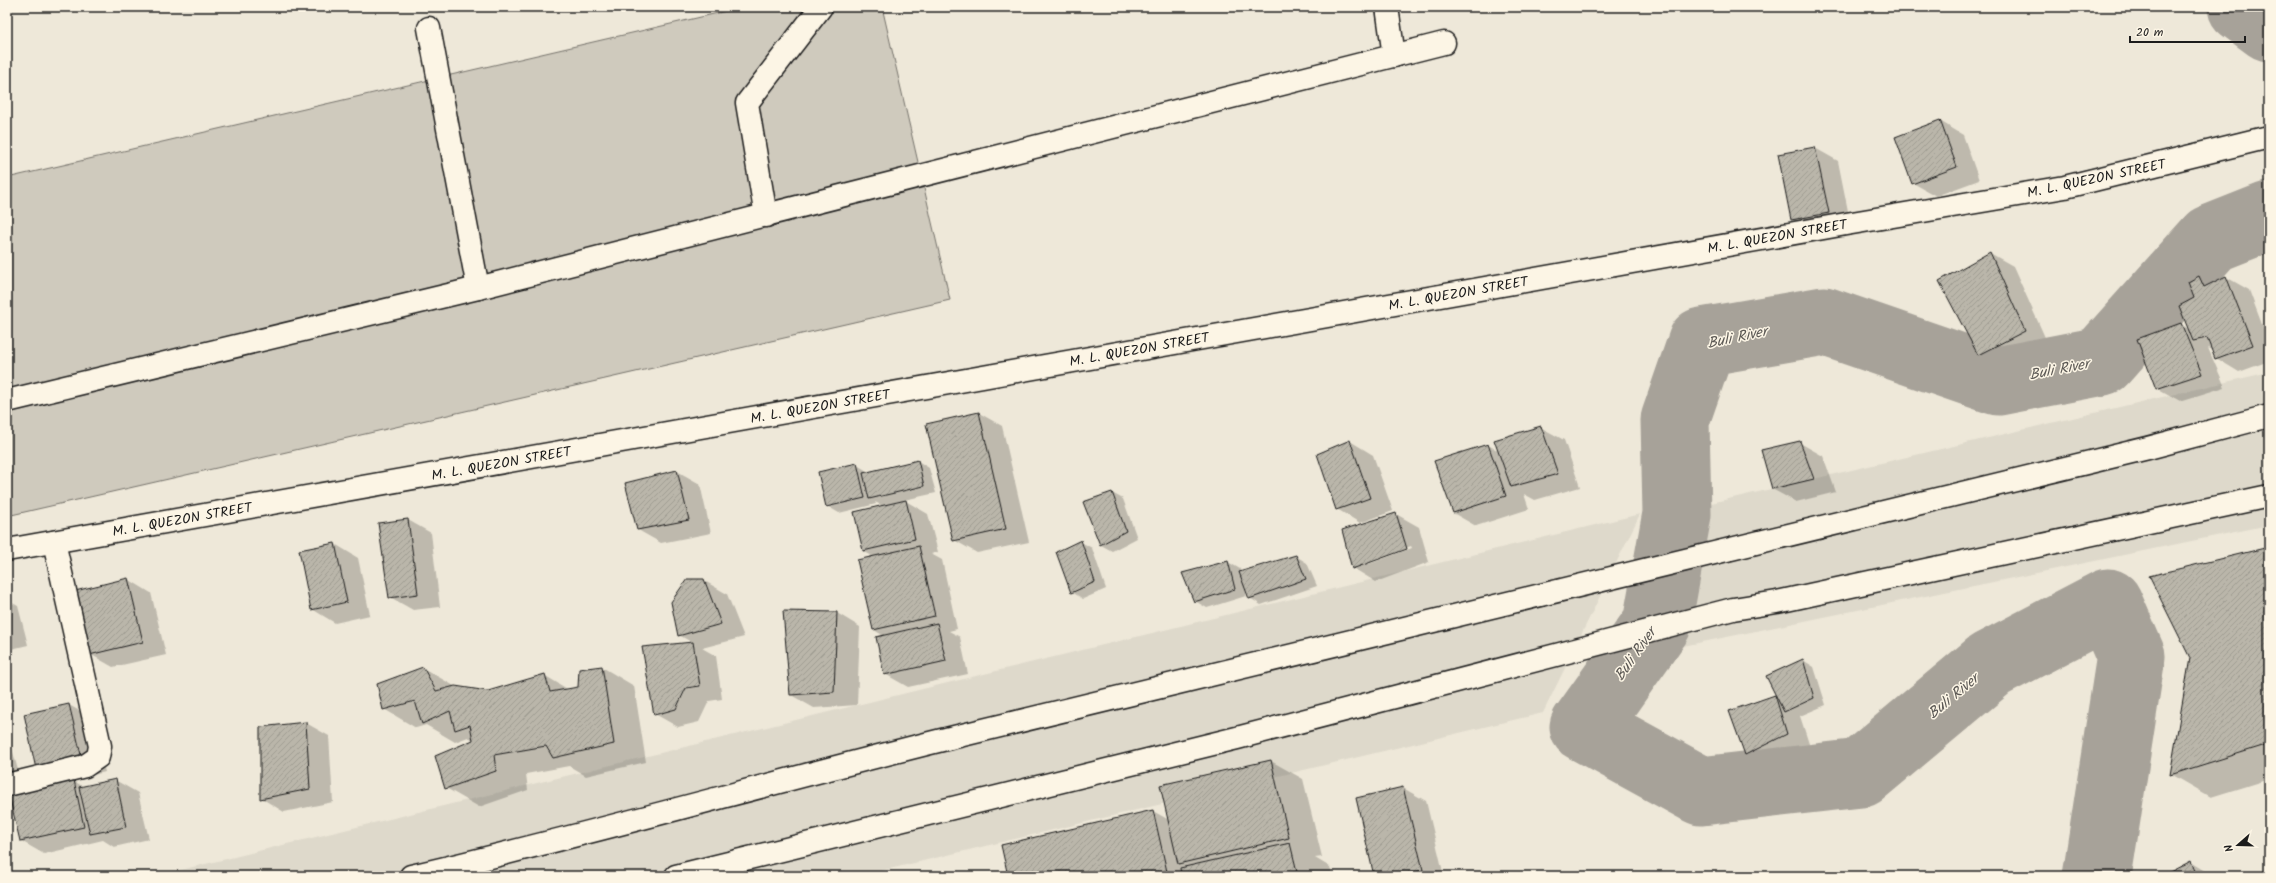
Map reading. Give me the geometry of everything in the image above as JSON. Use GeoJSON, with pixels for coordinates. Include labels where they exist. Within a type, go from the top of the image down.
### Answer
{"type":"FeatureCollection","features":[{"type":"Feature","properties":{"kind":"street"},"geometry":{"type":"LineString","coordinates":[[766,216],[747,103],[821,7]]}},
{"type":"Feature","properties":{"kind":"street"},"geometry":{"type":"LineString","coordinates":[[1387,7],[1394,56]]}},
{"type":"Feature","properties":{"kind":"street"},"geometry":{"type":"LineString","coordinates":[[429,28],[478,288]]}},
{"type":"Feature","properties":{"kind":"street"},"geometry":{"type":"LineString","coordinates":[[7,401],[478,288],[766,216],[1444,42]]}},
{"type":"Feature","properties":{"kind":"street","name":"M. L. QUEZON STREET"},"geometry":{"type":"LineString","coordinates":[[7,550],[1846,224],[2065,187],[2240,146],[2269,137]]}},
{"type":"Feature","properties":{"kind":"street"},"geometry":{"type":"LineString","coordinates":[[410,876],[519,851],[942,740],[1632,571],[2148,448],[2269,416]]}},
{"type":"Feature","properties":{"kind":"street"},"geometry":{"type":"LineString","coordinates":[[676,876],[1237,738],[1733,609],[1777,602],[2269,496]]}},
{"type":"Feature","properties":{"kind":"street"},"geometry":{"type":"LineString","coordinates":[[7,785],[85,766],[98,757],[100,746],[54,542]]}},
{"type":"Feature","properties":{"kind":"shaded area"},"geometry":{"type":"Polygon","coordinates":[[[744,7],[882,7],[950,300],[7,516],[7,178],[744,7]]]}},
{"type":"Feature","properties":{"kind":"shaded area"},"geometry":{"type":"Polygon","coordinates":[[[2269,372],[2269,525],[1659,651],[1707,504],[2269,372]]]}},
{"type":"Feature","properties":{"kind":"shaded area"},"geometry":{"type":"Polygon","coordinates":[[[1640,514],[1543,713],[860,876],[156,876],[1640,514]]]}},
{"type":"Feature","properties":{"kind":"building"},"geometry":{"type":"Polygon","coordinates":[[[1940,120],[1957,167],[1912,184],[1895,137],[1940,120]]]}},
{"type":"Feature","properties":{"kind":"building"},"geometry":{"type":"Polygon","coordinates":[[[1815,147],[1829,213],[1791,220],[1778,154],[1815,147]]]}},
{"type":"Feature","properties":{"kind":"building"},"geometry":{"type":"Polygon","coordinates":[[[1990,252],[2025,331],[1978,355],[1939,281],[1990,252]]]}},
{"type":"Feature","properties":{"kind":"building"},"geometry":{"type":"Polygon","coordinates":[[[2199,276],[2204,287],[2226,276],[2253,345],[2215,359],[2207,338],[2193,341],[2179,306],[2194,298],[2188,282],[2199,276]]]}},
{"type":"Feature","properties":{"kind":"building"},"geometry":{"type":"Polygon","coordinates":[[[2181,323],[2202,374],[2156,389],[2137,339],[2181,323]]]}},
{"type":"Feature","properties":{"kind":"building"},"geometry":{"type":"Polygon","coordinates":[[[979,412],[1006,529],[953,541],[926,424],[979,412]]]}},
{"type":"Feature","properties":{"kind":"building"},"geometry":{"type":"Polygon","coordinates":[[[1541,426],[1558,474],[1511,487],[1494,440],[1541,426]]]}},
{"type":"Feature","properties":{"kind":"building"},"geometry":{"type":"Polygon","coordinates":[[[1350,440],[1370,498],[1336,510],[1317,454],[1350,440]]]}},
{"type":"Feature","properties":{"kind":"building"},"geometry":{"type":"Polygon","coordinates":[[[1800,441],[1814,479],[1772,489],[1761,450],[1800,441]]]}},
{"type":"Feature","properties":{"kind":"building"},"geometry":{"type":"Polygon","coordinates":[[[1488,444],[1506,496],[1453,513],[1434,461],[1488,444]]]}},
{"type":"Feature","properties":{"kind":"building"},"geometry":{"type":"Polygon","coordinates":[[[918,460],[924,486],[869,499],[863,473],[918,460]]]}},
{"type":"Feature","properties":{"kind":"building"},"geometry":{"type":"Polygon","coordinates":[[[857,463],[865,498],[826,507],[818,472],[857,463]]]}},
{"type":"Feature","properties":{"kind":"building"},"geometry":{"type":"Polygon","coordinates":[[[677,470],[689,520],[637,530],[625,483],[677,470]]]}},
{"type":"Feature","properties":{"kind":"building"},"geometry":{"type":"Polygon","coordinates":[[[1112,492],[1126,531],[1100,545],[1083,502],[1112,492]]]}},
{"type":"Feature","properties":{"kind":"building"},"geometry":{"type":"Polygon","coordinates":[[[906,500],[915,539],[863,551],[854,512],[906,500]]]}},
{"type":"Feature","properties":{"kind":"building"},"geometry":{"type":"Polygon","coordinates":[[[1396,513],[1407,549],[1352,569],[1342,530],[1396,513]]]}},
{"type":"Feature","properties":{"kind":"building"},"geometry":{"type":"Polygon","coordinates":[[[408,519],[418,594],[389,598],[378,523],[408,519]]]}},
{"type":"Feature","properties":{"kind":"building"},"geometry":{"type":"Polygon","coordinates":[[[1081,540],[1095,582],[1071,593],[1056,552],[1081,540]]]}},
{"type":"Feature","properties":{"kind":"building"},"geometry":{"type":"Polygon","coordinates":[[[335,543],[347,602],[311,610],[299,550],[335,543]]]}},
{"type":"Feature","properties":{"kind":"building"},"geometry":{"type":"Polygon","coordinates":[[[919,546],[935,616],[873,630],[857,560],[919,546]]]}},
{"type":"Feature","properties":{"kind":"building"},"geometry":{"type":"Polygon","coordinates":[[[2269,547],[2269,744],[2170,775],[2190,658],[2149,576],[2269,547]]]}},
{"type":"Feature","properties":{"kind":"building"},"geometry":{"type":"Polygon","coordinates":[[[1296,555],[1306,579],[1249,599],[1239,572],[1296,555]]]}},
{"type":"Feature","properties":{"kind":"building"},"geometry":{"type":"Polygon","coordinates":[[[1228,561],[1235,589],[1194,602],[1182,573],[1228,561]]]}},
{"type":"Feature","properties":{"kind":"building"},"geometry":{"type":"Polygon","coordinates":[[[128,578],[143,642],[89,655],[75,591],[128,578]]]}},
{"type":"Feature","properties":{"kind":"building"},"geometry":{"type":"Polygon","coordinates":[[[687,579],[704,579],[721,624],[678,636],[671,602],[687,579]]]}},
{"type":"Feature","properties":{"kind":"building"},"geometry":{"type":"Polygon","coordinates":[[[783,611],[837,612],[834,692],[790,695],[783,611]]]}},
{"type":"Feature","properties":{"kind":"building"},"geometry":{"type":"Polygon","coordinates":[[[937,623],[946,661],[884,675],[876,637],[937,623]]]}},
{"type":"Feature","properties":{"kind":"building"},"geometry":{"type":"Polygon","coordinates":[[[693,642],[700,686],[686,688],[676,709],[654,715],[642,647],[693,642]]]}},
{"type":"Feature","properties":{"kind":"building"},"geometry":{"type":"Polygon","coordinates":[[[1803,659],[1814,698],[1784,712],[1766,676],[1803,659]]]}},
{"type":"Feature","properties":{"kind":"building"},"geometry":{"type":"Polygon","coordinates":[[[602,666],[614,744],[553,758],[546,746],[494,755],[496,771],[445,789],[435,756],[473,740],[470,725],[455,730],[450,711],[422,724],[415,701],[383,710],[377,684],[423,667],[436,691],[455,686],[488,691],[545,674],[550,692],[578,687],[579,669],[602,666]]]}},
{"type":"Feature","properties":{"kind":"building"},"geometry":{"type":"Polygon","coordinates":[[[1775,695],[1787,734],[1745,755],[1729,711],[1775,695]]]}},
{"type":"Feature","properties":{"kind":"building"},"geometry":{"type":"Polygon","coordinates":[[[69,704],[82,759],[36,769],[24,714],[69,704]]]}},
{"type":"Feature","properties":{"kind":"building"},"geometry":{"type":"Polygon","coordinates":[[[306,722],[310,789],[260,799],[260,727],[306,722]]]}},
{"type":"Feature","properties":{"kind":"building"},"geometry":{"type":"Polygon","coordinates":[[[1271,760],[1289,838],[1178,864],[1160,785],[1271,760]]]}},
{"type":"Feature","properties":{"kind":"building"},"geometry":{"type":"Polygon","coordinates":[[[116,779],[126,827],[90,834],[79,787],[116,779]]]}},
{"type":"Feature","properties":{"kind":"building"},"geometry":{"type":"Polygon","coordinates":[[[74,780],[84,827],[20,841],[9,795],[74,780]]]}},
{"type":"Feature","properties":{"kind":"building"},"geometry":{"type":"Polygon","coordinates":[[[1403,787],[1423,870],[1397,876],[1374,876],[1356,798],[1403,787]]]}},
{"type":"Feature","properties":{"kind":"building"},"geometry":{"type":"Polygon","coordinates":[[[1153,810],[1168,876],[1008,876],[1001,845],[1153,810]]]}},
{"type":"Feature","properties":{"kind":"building"},"geometry":{"type":"Polygon","coordinates":[[[1290,843],[1298,876],[1181,876],[1180,868],[1290,843]]]}},
{"type":"Feature","properties":{"kind":"building"},"geometry":{"type":"Polygon","coordinates":[[[2191,861],[2197,876],[2167,876],[2168,873],[2191,861]]]}},
{"type":"Feature","properties":{"kind":"waterway","name":"Buli River"},"geometry":{"type":"LineString","coordinates":[[2242,7],[2269,27]]}},
{"type":"Feature","properties":{"kind":"waterway","name":"Buli River"},"geometry":{"type":"LineString","coordinates":[[2097,876],[2131,656],[2108,603],[1990,665],[1861,773],[1701,791],[1584,727],[1657,624],[1677,514],[1675,420],[1702,342],[1824,321],[1998,381],[2102,361],[2211,239],[2269,216]]}}]}
